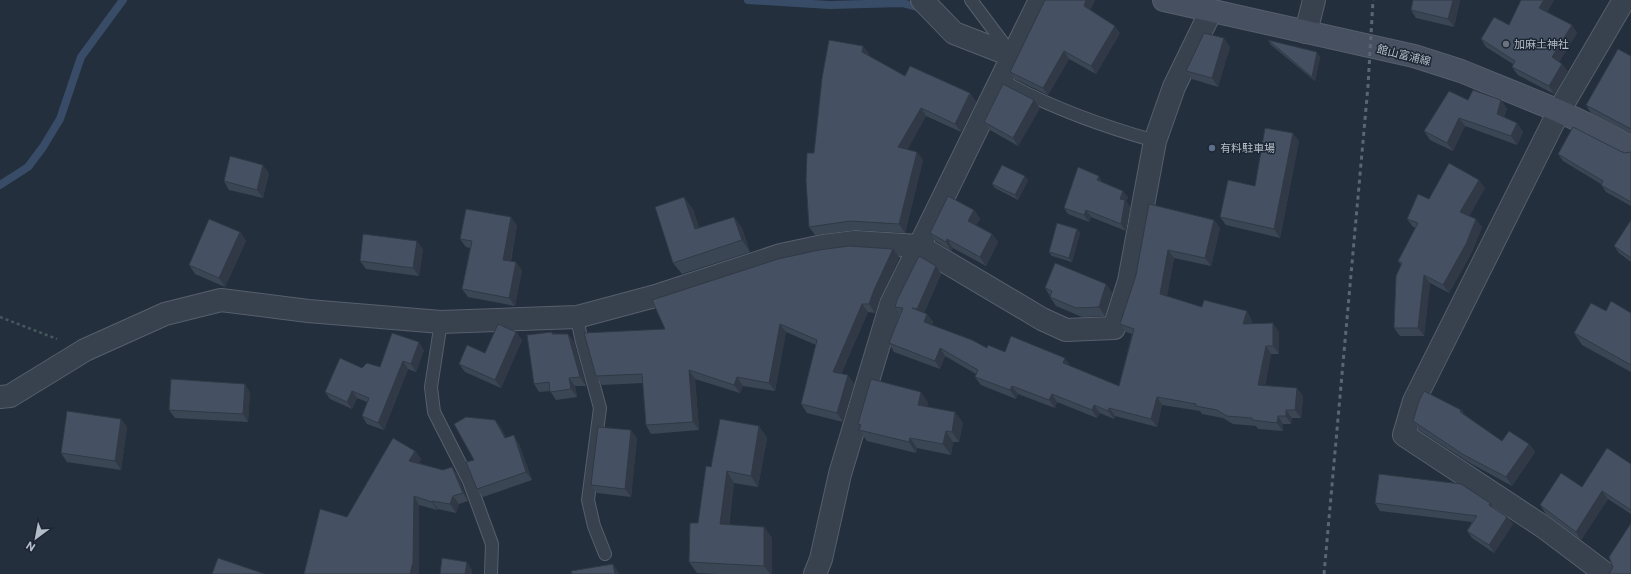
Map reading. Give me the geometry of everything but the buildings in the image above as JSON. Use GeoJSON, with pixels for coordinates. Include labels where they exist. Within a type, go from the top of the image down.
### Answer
{"type":"FeatureCollection","features":[{"type":"Feature","properties":{"kind":"main road","name":"館山富浦線"},"geometry":{"type":"LineString","coordinates":[[1164,0],[1414,56],[1461,71],[1559,112],[1607,134],[1631,148]]}},
{"type":"Feature","properties":{"kind":"street"},"geometry":{"type":"LineString","coordinates":[[922,0],[954,33],[1013,56]]}},
{"type":"Feature","properties":{"kind":"street"},"geometry":{"type":"LineString","coordinates":[[814,574],[821,559],[840,474],[891,304],[1040,0]]}},
{"type":"Feature","properties":{"kind":"street"},"geometry":{"type":"LineString","coordinates":[[1306,32],[1314,0]]}},
{"type":"Feature","properties":{"kind":"street"},"geometry":{"type":"LineString","coordinates":[[1606,574],[1545,528],[1404,435],[1414,401],[1559,112],[1624,0]]}},
{"type":"Feature","properties":{"kind":"street"},"geometry":{"type":"LineString","coordinates":[[0,397],[10,396],[85,350],[165,314],[221,300],[295,310],[441,322],[578,317],[659,295],[781,255],[823,246],[855,242],[919,246],[1042,320],[1066,330],[1114,328],[1129,281],[1155,142],[1174,87],[1211,11]]}},
{"type":"Feature","properties":{"kind":"lane"},"geometry":{"type":"LineString","coordinates":[[971,0],[1013,56]]}},
{"type":"Feature","properties":{"kind":"lane"},"geometry":{"type":"LineString","coordinates":[[1001,80],[1038,99],[1091,121],[1155,142]]}},
{"type":"Feature","properties":{"kind":"lane"},"geometry":{"type":"LineString","coordinates":[[578,317],[581,338],[600,408],[588,500],[594,526],[605,554]]}},
{"type":"Feature","properties":{"kind":"lane"},"geometry":{"type":"LineString","coordinates":[[441,322],[431,387],[434,412],[469,481],[492,544],[491,574]]}},
{"type":"Feature","properties":{"kind":"path"},"geometry":{"type":"LineString","coordinates":[[0,317],[85,350]]}},
{"type":"Feature","properties":{"kind":"waterway"},"geometry":{"type":"LineString","coordinates":[[0,185],[28,167],[43,147],[60,119],[81,57],[123,0]]}},
{"type":"Feature","properties":{"kind":"waterway"},"geometry":{"type":"LineString","coordinates":[[748,0],[829,5],[902,3],[917,7]]}},
{"type":"Feature","properties":{"kind":"railway"},"geometry":{"type":"LineString","coordinates":[[1324,574],[1368,86],[1373,0]]}},
{"type":"Feature","properties":{"kind":"place","name":"加麻土神社"},"geometry":{"type":"Point","coordinates":[1506,44]}},
{"type":"Feature","properties":{"kind":"place","name":"有料駐車場"},"geometry":{"type":"Point","coordinates":[1212,148]}}]}
